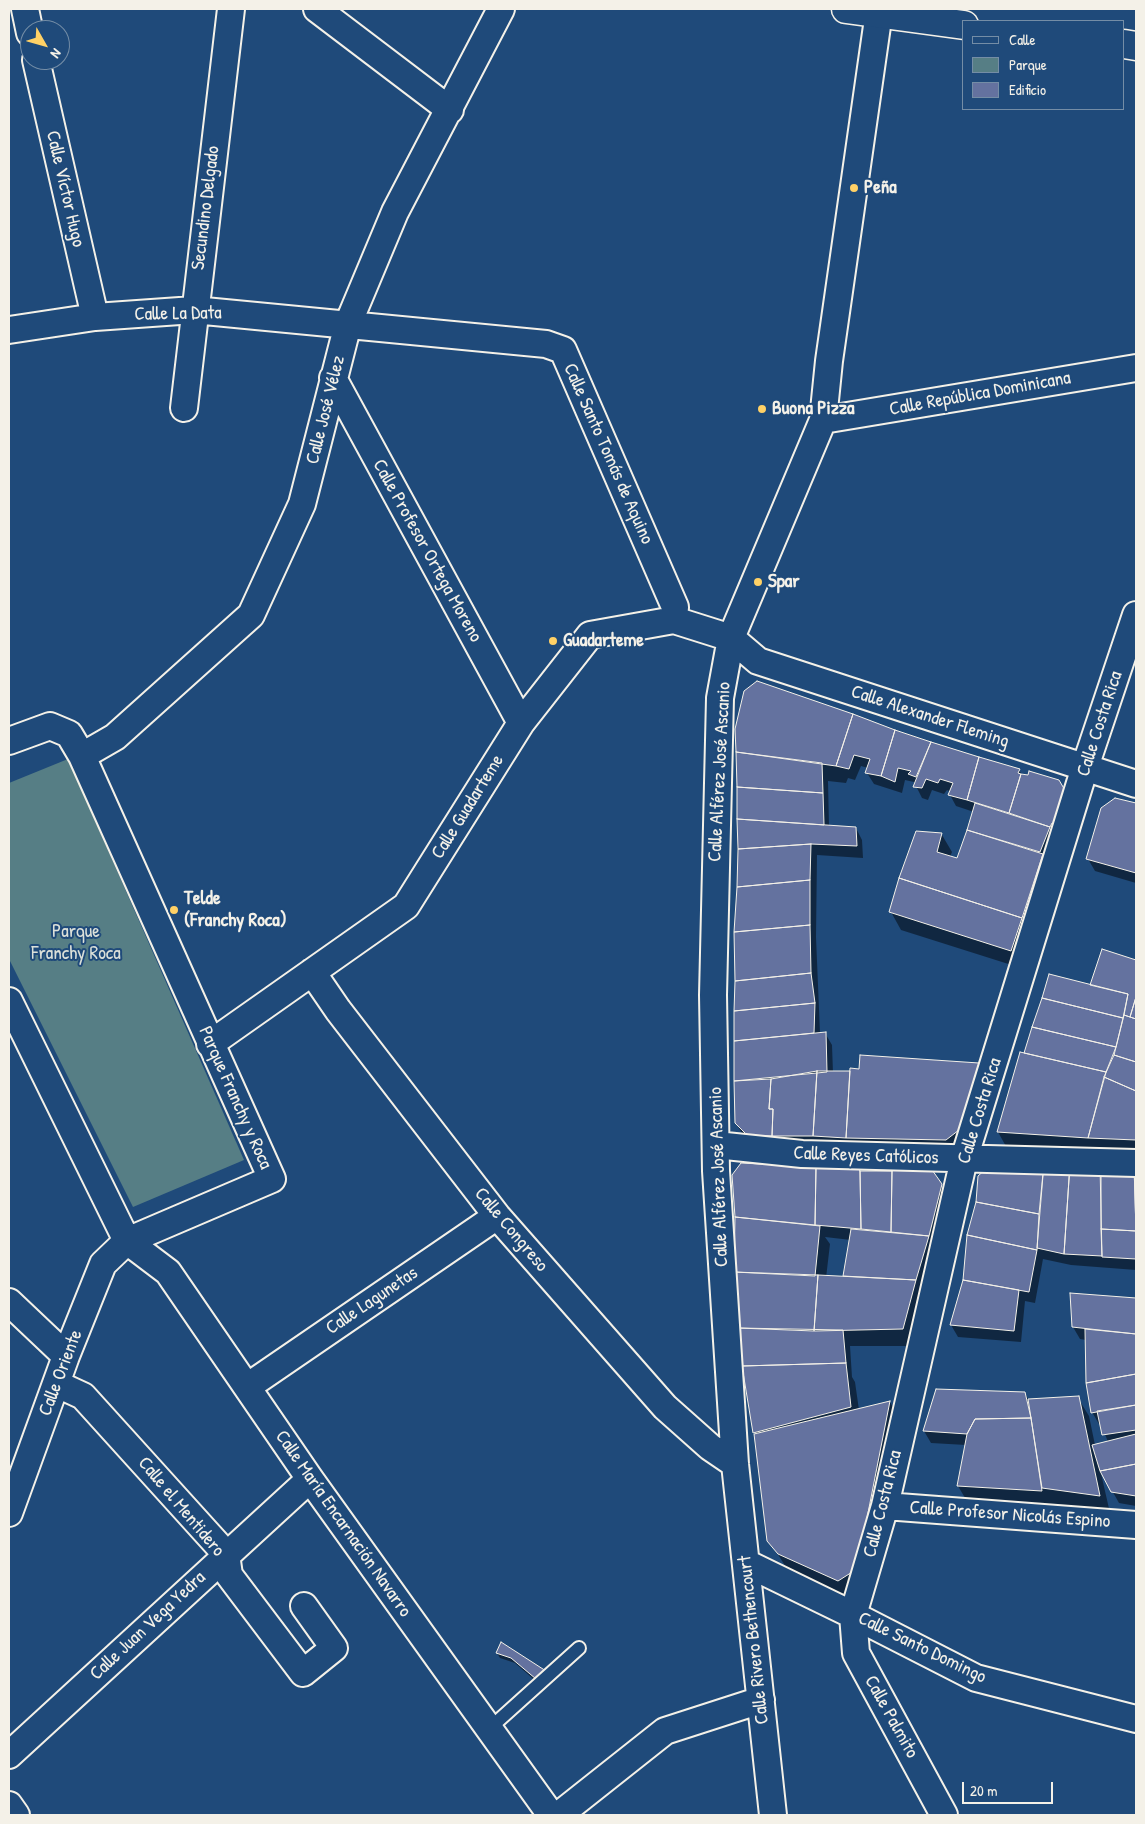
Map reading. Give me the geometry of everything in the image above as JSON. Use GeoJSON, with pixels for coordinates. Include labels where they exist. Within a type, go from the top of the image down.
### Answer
{"type":"FeatureCollection","features":[{"type":"Feature","properties":{"kind":"street","name":"Secundino Delgado"},"geometry":{"type":"LineString","coordinates":[[184,408],[194,310],[231,9]]}},
{"type":"Feature","properties":{"kind":"street"},"geometry":{"type":"LineString","coordinates":[[317,9],[450,110]]}},
{"type":"Feature","properties":{"kind":"street","name":"Calle José Vélez"},"geometry":{"type":"LineString","coordinates":[[82,756],[115,737],[251,615],[302,504],[348,324],[395,212],[450,110],[501,9]]}},
{"type":"Feature","properties":{"kind":"street"},"geometry":{"type":"LineString","coordinates":[[846,9],[879,11],[962,25]]}},
{"type":"Feature","properties":{"kind":"street","name":"Calle Alférez José Ascanio"},"geometry":{"type":"LineString","coordinates":[[735,1464],[716,1145],[713,995],[720,698],[731,638],[823,420],[834,322],[879,11]]}},
{"type":"Feature","properties":{"kind":"street","name":"Calle Víctor Hugo"},"geometry":{"type":"LineString","coordinates":[[38,70],[95,317]]}},
{"type":"Feature","properties":{"kind":"street","name":"Calle La Data"},"geometry":{"type":"LineString","coordinates":[[9,330],[95,317],[194,310],[348,324]]}},
{"type":"Feature","properties":{"kind":"street","name":"Calle Santo Tomás de Aquino"},"geometry":{"type":"LineString","coordinates":[[348,324],[546,344],[563,350],[675,606],[674,620]]}},
{"type":"Feature","properties":{"kind":"street","name":"Calle República Dominicana"},"geometry":{"type":"LineString","coordinates":[[823,420],[1136,368]]}},
{"type":"Feature","properties":{"kind":"street","name":"Calle Profesor Ortega Moreno"},"geometry":{"type":"LineString","coordinates":[[333,378],[521,723]]}},
{"type":"Feature","properties":{"kind":"street","name":"Calle Costa Rica"},"geometry":{"type":"LineString","coordinates":[[853,1615],[884,1506],[964,1159],[1085,767],[1136,615]]}},
{"type":"Feature","properties":{"kind":"street","name":"Calle Guadarteme"},"geometry":{"type":"LineString","coordinates":[[210,1044],[406,906],[521,723],[590,635],[674,620],[731,638]]}},
{"type":"Feature","properties":{"kind":"street","name":"Calle Alexander Fleming"},"geometry":{"type":"LineString","coordinates":[[731,638],[758,661],[1136,784]]}},
{"type":"Feature","properties":{"kind":"street","name":"Parque Franchy y Roca"},"geometry":{"type":"LineString","coordinates":[[12,737],[50,726],[69,734],[82,756],[272,1179],[127,1241]]}},
{"type":"Feature","properties":{"kind":"street","name":"Calle Congreso"},"geometry":{"type":"LineString","coordinates":[[312,972],[338,1010],[497,1216],[665,1407],[710,1446],[735,1464]]}},
{"type":"Feature","properties":{"kind":"street"},"geometry":{"type":"LineString","coordinates":[[9,1001],[127,1241]]}},
{"type":"Feature","properties":{"kind":"street","name":"Calle Reyes Católicos"},"geometry":{"type":"LineString","coordinates":[[716,1145],[802,1154],[1136,1164]]}},
{"type":"Feature","properties":{"kind":"street","name":"Calle Lagunetas"},"geometry":{"type":"LineString","coordinates":[[247,1387],[497,1216]]}},
{"type":"Feature","properties":{"kind":"street","name":"Calle Oriente"},"geometry":{"type":"LineString","coordinates":[[10,1507],[66,1356],[104,1264],[127,1241]]}},
{"type":"Feature","properties":{"kind":"street","name":"Calle María Encarnación Navarro"},"geometry":{"type":"LineString","coordinates":[[127,1241],[168,1272],[310,1479],[551,1815]]}},
{"type":"Feature","properties":{"kind":"street"},"geometry":{"type":"LineString","coordinates":[[9,1302],[66,1356]]}},
{"type":"Feature","properties":{"kind":"street","name":"Calle el Mentidero"},"geometry":{"type":"LineString","coordinates":[[57,1384],[83,1396],[226,1554],[229,1575],[303,1673],[334,1648],[304,1606]]}},
{"type":"Feature","properties":{"kind":"street","name":"Calle Rivero Bethencourt"},"geometry":{"type":"LineString","coordinates":[[735,1464],[773,1815]]}},
{"type":"Feature","properties":{"kind":"street","name":"Calle Juan Vega Yedra"},"geometry":{"type":"LineString","coordinates":[[9,1755],[310,1479]]}},
{"type":"Feature","properties":{"kind":"street","name":"Calle Profesor Nicolás Espino"},"geometry":{"type":"LineString","coordinates":[[884,1506],[1136,1525]]}},
{"type":"Feature","properties":{"kind":"street","name":"Calle Santo Domingo"},"geometry":{"type":"LineString","coordinates":[[746,1563],[976,1678],[1136,1719]]}},
{"type":"Feature","properties":{"kind":"street","name":"Calle Palmito"},"geometry":{"type":"LineString","coordinates":[[853,1615],[856,1654],[944,1815]]}},
{"type":"Feature","properties":{"kind":"street"},"geometry":{"type":"LineString","coordinates":[[559,1815],[665,1731],[761,1700]]}},
{"type":"Feature","properties":{"kind":"street"},"geometry":{"type":"LineString","coordinates":[[9,1805],[16,1815]]}},
{"type":"Feature","properties":{"kind":"lane"},"geometry":{"type":"LineString","coordinates":[[489,1729],[579,1648]]}},
{"type":"Feature","properties":{"kind":"green space","name":"Parque Franchy Roca"},"geometry":{"type":"Polygon","coordinates":[[[68,759],[244,1160],[133,1207],[9,959],[9,783],[68,759]]]}},
{"type":"Feature","properties":{"kind":"building"},"geometry":{"type":"Polygon","coordinates":[[[757,681],[853,714],[836,766],[736,752],[735,729],[744,691],[757,681]]]}},
{"type":"Feature","properties":{"kind":"building"},"geometry":{"type":"Polygon","coordinates":[[[853,714],[895,730],[881,776],[865,773],[870,759],[854,755],[849,769],[836,766],[853,714]]]}},
{"type":"Feature","properties":{"kind":"building"},"geometry":{"type":"Polygon","coordinates":[[[895,730],[931,742],[916,777],[908,774],[911,771],[898,768],[895,782],[881,776],[895,730]]]}},
{"type":"Feature","properties":{"kind":"building"},"geometry":{"type":"Polygon","coordinates":[[[931,742],[979,757],[967,800],[948,795],[953,783],[940,779],[938,783],[926,779],[922,788],[913,787],[931,742]]]}},
{"type":"Feature","properties":{"kind":"building"},"geometry":{"type":"Polygon","coordinates":[[[736,752],[822,763],[823,793],[737,787],[736,752]]]}},
{"type":"Feature","properties":{"kind":"building"},"geometry":{"type":"Polygon","coordinates":[[[979,757],[1020,769],[1018,773],[1021,774],[1009,813],[967,800],[979,757]]]}},
{"type":"Feature","properties":{"kind":"building"},"geometry":{"type":"Polygon","coordinates":[[[1029,771],[1059,780],[1066,792],[1054,825],[1052,823],[1050,827],[1009,813],[1021,774],[1028,775],[1029,771]]]}},
{"type":"Feature","properties":{"kind":"building"},"geometry":{"type":"Polygon","coordinates":[[[737,787],[823,793],[824,825],[737,819],[737,787]]]}},
{"type":"Feature","properties":{"kind":"building"},"geometry":{"type":"Polygon","coordinates":[[[1115,798],[1136,803],[1136,873],[1086,859],[1101,808],[1115,798]]]}},
{"type":"Feature","properties":{"kind":"building"},"geometry":{"type":"Polygon","coordinates":[[[975,803],[1050,827],[1040,852],[967,830],[975,803]]]}},
{"type":"Feature","properties":{"kind":"building"},"geometry":{"type":"Polygon","coordinates":[[[737,819],[856,827],[857,846],[811,844],[738,849],[737,819]]]}},
{"type":"Feature","properties":{"kind":"building"},"geometry":{"type":"Polygon","coordinates":[[[967,830],[1043,854],[1022,918],[899,878],[916,831],[942,833],[937,852],[957,858],[967,830]]]}},
{"type":"Feature","properties":{"kind":"building"},"geometry":{"type":"Polygon","coordinates":[[[811,844],[810,880],[737,887],[738,849],[811,844]]]}},
{"type":"Feature","properties":{"kind":"building"},"geometry":{"type":"Polygon","coordinates":[[[899,878],[1022,918],[1011,951],[889,912],[899,878]]]}},
{"type":"Feature","properties":{"kind":"building"},"geometry":{"type":"Polygon","coordinates":[[[810,880],[810,925],[734,932],[737,887],[810,880]]]}},
{"type":"Feature","properties":{"kind":"building"},"geometry":{"type":"Polygon","coordinates":[[[810,925],[811,973],[735,981],[734,932],[810,925]]]}},
{"type":"Feature","properties":{"kind":"building"},"geometry":{"type":"Polygon","coordinates":[[[1102,949],[1136,960],[1136,997],[1130,1017],[1124,1015],[1128,994],[1090,985],[1102,949]]]}},
{"type":"Feature","properties":{"kind":"building"},"geometry":{"type":"Polygon","coordinates":[[[811,973],[815,1003],[734,1011],[735,981],[811,973]]]}},
{"type":"Feature","properties":{"kind":"building"},"geometry":{"type":"Polygon","coordinates":[[[1049,974],[1128,994],[1123,1018],[1042,998],[1049,974]]]}},
{"type":"Feature","properties":{"kind":"building"},"geometry":{"type":"Polygon","coordinates":[[[1136,997],[1136,1019],[1130,1017],[1136,997]]]}},
{"type":"Feature","properties":{"kind":"building"},"geometry":{"type":"Polygon","coordinates":[[[1042,998],[1123,1018],[1116,1047],[1032,1027],[1042,998]]]}},
{"type":"Feature","properties":{"kind":"building"},"geometry":{"type":"Polygon","coordinates":[[[815,1003],[814,1033],[734,1041],[734,1011],[815,1003]]]}},
{"type":"Feature","properties":{"kind":"building"},"geometry":{"type":"Polygon","coordinates":[[[1124,1015],[1136,1019],[1136,1062],[1114,1055],[1124,1015]]]}},
{"type":"Feature","properties":{"kind":"building"},"geometry":{"type":"Polygon","coordinates":[[[1032,1027],[1116,1047],[1106,1072],[1024,1053],[1032,1027]]]}},
{"type":"Feature","properties":{"kind":"building"},"geometry":{"type":"Polygon","coordinates":[[[826,1032],[827,1072],[734,1081],[734,1041],[826,1032]]]}},
{"type":"Feature","properties":{"kind":"building"},"geometry":{"type":"Polygon","coordinates":[[[1020,1052],[1106,1072],[1088,1138],[997,1132],[1020,1052]]]}},
{"type":"Feature","properties":{"kind":"building"},"geometry":{"type":"Polygon","coordinates":[[[860,1055],[979,1063],[959,1130],[946,1140],[846,1138],[850,1068],[859,1069],[860,1055]]]}},
{"type":"Feature","properties":{"kind":"building"},"geometry":{"type":"Polygon","coordinates":[[[1114,1055],[1136,1062],[1136,1091],[1104,1077],[1114,1055]]]}},
{"type":"Feature","properties":{"kind":"building"},"geometry":{"type":"Polygon","coordinates":[[[817,1071],[813,1136],[772,1136],[773,1109],[769,1109],[771,1079],[817,1071]]]}},
{"type":"Feature","properties":{"kind":"building"},"geometry":{"type":"Polygon","coordinates":[[[817,1071],[850,1071],[846,1138],[813,1136],[817,1071]]]}},
{"type":"Feature","properties":{"kind":"building"},"geometry":{"type":"Polygon","coordinates":[[[1104,1077],[1136,1091],[1136,1140],[1088,1138],[1104,1077]]]}},
{"type":"Feature","properties":{"kind":"building"},"geometry":{"type":"Polygon","coordinates":[[[771,1079],[769,1109],[773,1109],[772,1136],[747,1135],[735,1123],[734,1081],[771,1079]]]}},
{"type":"Feature","properties":{"kind":"building"},"geometry":{"type":"Polygon","coordinates":[[[741,1163],[816,1167],[815,1225],[735,1217],[732,1175],[741,1163]]]}},
{"type":"Feature","properties":{"kind":"building"},"geometry":{"type":"Polygon","coordinates":[[[1044,1163],[1039,1214],[976,1202],[978,1176],[988,1167],[1044,1163]]]}},
{"type":"Feature","properties":{"kind":"building"},"geometry":{"type":"Polygon","coordinates":[[[1044,1163],[1070,1164],[1064,1254],[1037,1248],[1044,1163]]]}},
{"type":"Feature","properties":{"kind":"building"},"geometry":{"type":"Polygon","coordinates":[[[1070,1164],[1100,1166],[1102,1256],[1064,1254],[1070,1164]]]}},
{"type":"Feature","properties":{"kind":"building"},"geometry":{"type":"Polygon","coordinates":[[[1101,1164],[1134,1165],[1136,1231],[1101,1229],[1101,1164]]]}},
{"type":"Feature","properties":{"kind":"building"},"geometry":{"type":"Polygon","coordinates":[[[1134,1165],[1136,1166],[1136,1231],[1134,1165]]]}},
{"type":"Feature","properties":{"kind":"building"},"geometry":{"type":"Polygon","coordinates":[[[857,1166],[860,1171],[861,1229],[815,1225],[816,1167],[857,1166]]]}},
{"type":"Feature","properties":{"kind":"building"},"geometry":{"type":"Polygon","coordinates":[[[930,1167],[942,1184],[929,1236],[891,1232],[892,1171],[897,1168],[930,1167]]]}},
{"type":"Feature","properties":{"kind":"building"},"geometry":{"type":"Polygon","coordinates":[[[860,1171],[892,1171],[891,1232],[861,1229],[860,1171]]]}},
{"type":"Feature","properties":{"kind":"building"},"geometry":{"type":"Polygon","coordinates":[[[976,1202],[1039,1214],[1037,1250],[967,1235],[976,1202]]]}},
{"type":"Feature","properties":{"kind":"building"},"geometry":{"type":"Polygon","coordinates":[[[735,1217],[820,1226],[815,1276],[734,1272],[735,1217]]]}},
{"type":"Feature","properties":{"kind":"building"},"geometry":{"type":"Polygon","coordinates":[[[851,1229],[929,1236],[916,1280],[843,1276],[851,1229]]]}},
{"type":"Feature","properties":{"kind":"building"},"geometry":{"type":"Polygon","coordinates":[[[1101,1229],[1136,1231],[1136,1259],[1102,1257],[1101,1229]]]}},
{"type":"Feature","properties":{"kind":"building"},"geometry":{"type":"Polygon","coordinates":[[[967,1235],[1037,1250],[1029,1292],[963,1280],[967,1235]]]}},
{"type":"Feature","properties":{"kind":"building"},"geometry":{"type":"Polygon","coordinates":[[[734,1272],[818,1275],[814,1331],[738,1328],[734,1272]]]}},
{"type":"Feature","properties":{"kind":"building"},"geometry":{"type":"Polygon","coordinates":[[[818,1275],[916,1280],[903,1329],[814,1331],[818,1275]]]}},
{"type":"Feature","properties":{"kind":"building"},"geometry":{"type":"Polygon","coordinates":[[[963,1280],[1019,1290],[1014,1331],[950,1325],[963,1280]]]}},
{"type":"Feature","properties":{"kind":"building"},"geometry":{"type":"Polygon","coordinates":[[[1070,1293],[1136,1298],[1136,1334],[1072,1327],[1070,1293]]]}},
{"type":"Feature","properties":{"kind":"building"},"geometry":{"type":"Polygon","coordinates":[[[738,1328],[843,1330],[846,1363],[742,1366],[738,1328]]]}},
{"type":"Feature","properties":{"kind":"building"},"geometry":{"type":"Polygon","coordinates":[[[1085,1329],[1136,1334],[1136,1374],[1086,1383],[1085,1329]]]}},
{"type":"Feature","properties":{"kind":"building"},"geometry":{"type":"Polygon","coordinates":[[[846,1363],[851,1407],[753,1433],[742,1366],[846,1363]]]}},
{"type":"Feature","properties":{"kind":"building"},"geometry":{"type":"Polygon","coordinates":[[[1136,1374],[1136,1405],[1091,1413],[1086,1383],[1136,1374]]]}},
{"type":"Feature","properties":{"kind":"building"},"geometry":{"type":"Polygon","coordinates":[[[936,1389],[1025,1392],[1031,1418],[975,1419],[967,1434],[923,1431],[936,1389]]]}},
{"type":"Feature","properties":{"kind":"building"},"geometry":{"type":"Polygon","coordinates":[[[1079,1396],[1100,1496],[1042,1488],[1028,1399],[1079,1396]]]}},
{"type":"Feature","properties":{"kind":"building"},"geometry":{"type":"Polygon","coordinates":[[[890,1401],[857,1569],[838,1581],[778,1554],[767,1541],[754,1434],[890,1401]]]}},
{"type":"Feature","properties":{"kind":"building"},"geometry":{"type":"Polygon","coordinates":[[[1136,1405],[1136,1430],[1102,1435],[1097,1411],[1136,1405]]]}},
{"type":"Feature","properties":{"kind":"building"},"geometry":{"type":"Polygon","coordinates":[[[1031,1418],[1042,1491],[957,1486],[967,1434],[975,1419],[1031,1418]]]}},
{"type":"Feature","properties":{"kind":"building"},"geometry":{"type":"Polygon","coordinates":[[[1136,1434],[1136,1464],[1100,1471],[1092,1445],[1136,1434]]]}},
{"type":"Feature","properties":{"kind":"building"},"geometry":{"type":"Polygon","coordinates":[[[1136,1464],[1136,1496],[1111,1492],[1100,1471],[1136,1464]]]}},
{"type":"Feature","properties":{"kind":"building"},"geometry":{"type":"Polygon","coordinates":[[[501,1642],[546,1671],[536,1679],[511,1658],[496,1653],[501,1642]]]}},
{"type":"Feature","properties":{"kind":"place","name":"Peña"},"geometry":{"type":"Point","coordinates":[854,188]}},
{"type":"Feature","properties":{"kind":"place","name":"Buona Pizza"},"geometry":{"type":"Point","coordinates":[762,409]}},
{"type":"Feature","properties":{"kind":"place","name":"Spar"},"geometry":{"type":"Point","coordinates":[758,582]}},
{"type":"Feature","properties":{"kind":"place","name":"Guadarteme"},"geometry":{"type":"Point","coordinates":[553,641]}},
{"type":"Feature","properties":{"kind":"place","name":"Telde (Franchy Roca)"},"geometry":{"type":"Point","coordinates":[174,910]}}]}
